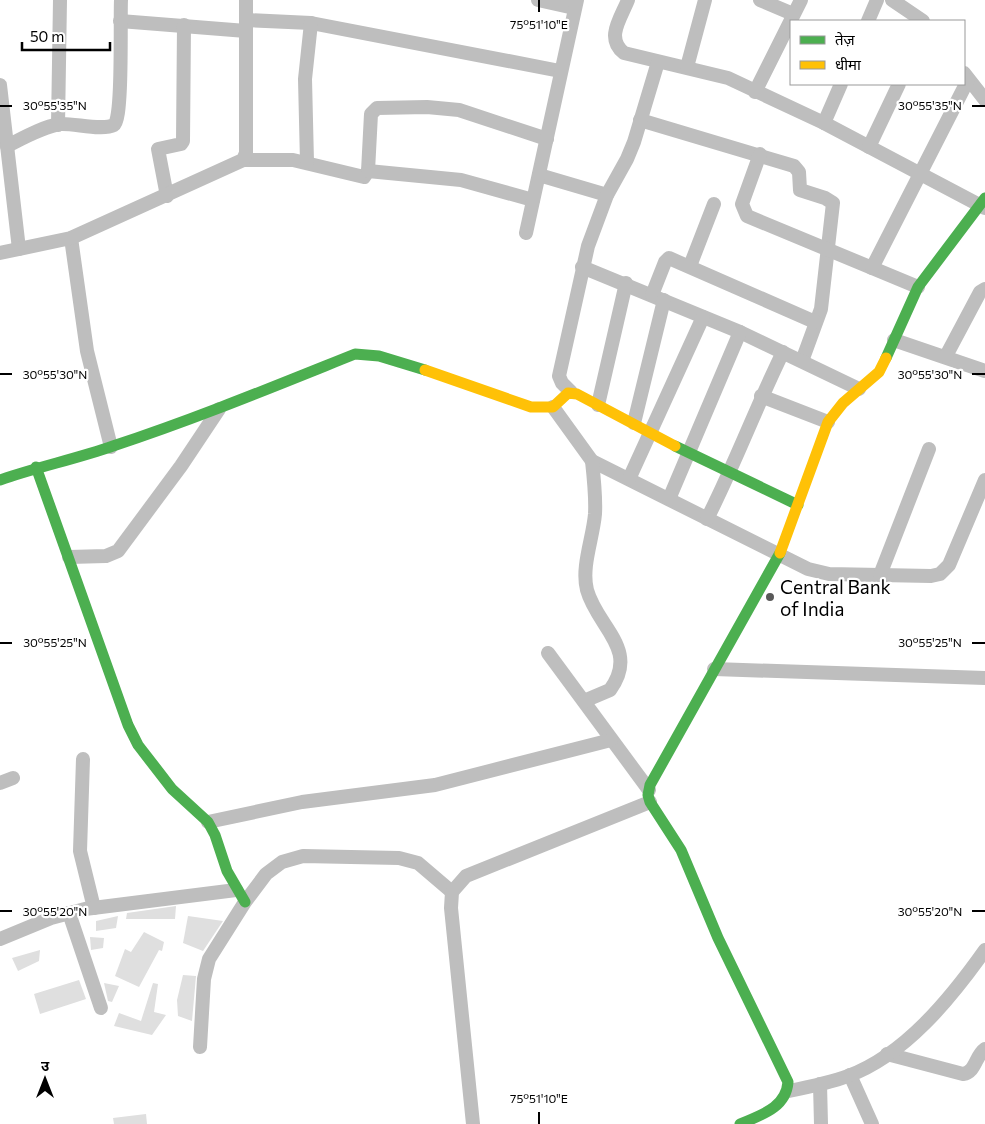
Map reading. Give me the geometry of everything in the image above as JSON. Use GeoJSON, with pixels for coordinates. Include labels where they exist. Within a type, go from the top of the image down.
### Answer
{"type":"FeatureCollection","features":[{"type":"Feature","properties":{"kind":"street"},"geometry":{"type":"LineString","coordinates":[[58,125],[60,0]]}},
{"type":"Feature","properties":{"kind":"street"},"geometry":{"type":"LineString","coordinates":[[7,146],[58,125],[107,126],[115,124],[118,120],[121,0]]}},
{"type":"Feature","properties":{"kind":"street"},"geometry":{"type":"LineString","coordinates":[[243,160],[246,153],[246,0]]}},
{"type":"Feature","properties":{"kind":"street"},"geometry":{"type":"LineString","coordinates":[[526,233],[576,4],[538,0]]}},
{"type":"Feature","properties":{"kind":"street"},"geometry":{"type":"LineString","coordinates":[[628,0],[615,30],[616,44],[624,53],[728,78],[824,123],[921,175],[983,204],[918,287],[879,372],[843,403],[828,422],[779,555],[653,778],[649,796]]}},
{"type":"Feature","properties":{"kind":"street"},"geometry":{"type":"LineString","coordinates":[[687,67],[704,0]]}},
{"type":"Feature","properties":{"kind":"street"},"geometry":{"type":"LineString","coordinates":[[760,0],[793,14]]}},
{"type":"Feature","properties":{"kind":"street"},"geometry":{"type":"LineString","coordinates":[[790,20],[801,0]]}},
{"type":"Feature","properties":{"kind":"street"},"geometry":{"type":"LineString","coordinates":[[868,20],[877,0]]}},
{"type":"Feature","properties":{"kind":"street"},"geometry":{"type":"LineString","coordinates":[[892,0],[922,20]]}},
{"type":"Feature","properties":{"kind":"street"},"geometry":{"type":"LineString","coordinates":[[756,92],[790,20]]}},
{"type":"Feature","properties":{"kind":"street"},"geometry":{"type":"LineString","coordinates":[[120,21],[246,26],[311,23],[560,71]]}},
{"type":"Feature","properties":{"kind":"street"},"geometry":{"type":"LineString","coordinates":[[307,162],[305,79],[311,23]]}},
{"type":"Feature","properties":{"kind":"street"},"geometry":{"type":"LineString","coordinates":[[167,196],[158,149],[181,144],[183,141],[184,25]]}},
{"type":"Feature","properties":{"kind":"street"},"geometry":{"type":"LineString","coordinates":[[658,62],[628,159],[607,195],[582,267],[559,376],[562,383],[571,392],[730,473],[798,505]]}},
{"type":"Feature","properties":{"kind":"street"},"geometry":{"type":"LineString","coordinates":[[966,76],[985,100]]}},
{"type":"Feature","properties":{"kind":"street"},"geometry":{"type":"LineString","coordinates":[[0,84],[19,249]]}},
{"type":"Feature","properties":{"kind":"street"},"geometry":{"type":"LineString","coordinates":[[824,123],[841,85]]}},
{"type":"Feature","properties":{"kind":"street"},"geometry":{"type":"LineString","coordinates":[[870,147],[898,85]]}},
{"type":"Feature","properties":{"kind":"street"},"geometry":{"type":"LineString","coordinates":[[872,268],[921,175],[962,85]]}},
{"type":"Feature","properties":{"kind":"street"},"geometry":{"type":"LineString","coordinates":[[0,253],[71,238],[243,160],[307,162],[364,177],[368,171],[371,114],[377,108],[427,107],[459,110],[547,139]]}},
{"type":"Feature","properties":{"kind":"street"},"geometry":{"type":"LineString","coordinates":[[640,120],[760,154],[794,166],[799,172],[800,190],[826,198],[833,204],[826,248],[822,301],[802,361]]}},
{"type":"Feature","properties":{"kind":"street"},"geometry":{"type":"LineString","coordinates":[[760,154],[743,200],[744,213],[918,287]]}},
{"type":"Feature","properties":{"kind":"street"},"geometry":{"type":"LineString","coordinates":[[368,171],[461,180],[533,200]]}},
{"type":"Feature","properties":{"kind":"street"},"geometry":{"type":"LineString","coordinates":[[539,175],[607,195]]}},
{"type":"Feature","properties":{"kind":"street"},"geometry":{"type":"LineString","coordinates":[[690,266],[714,204]]}},
{"type":"Feature","properties":{"kind":"street"},"geometry":{"type":"LineString","coordinates":[[71,238],[87,351],[111,447]]}},
{"type":"Feature","properties":{"kind":"street"},"geometry":{"type":"LineString","coordinates":[[634,423],[667,259],[690,266],[815,322]]}},
{"type":"Feature","properties":{"kind":"street"},"geometry":{"type":"LineString","coordinates":[[582,267],[626,283],[740,332],[859,390]]}},
{"type":"Feature","properties":{"kind":"street"},"geometry":{"type":"LineString","coordinates":[[598,405],[626,283]]}},
{"type":"Feature","properties":{"kind":"street"},"geometry":{"type":"LineString","coordinates":[[946,356],[980,292],[985,288]]}},
{"type":"Feature","properties":{"kind":"street"},"geometry":{"type":"LineString","coordinates":[[629,479],[703,317]]}},
{"type":"Feature","properties":{"kind":"street"},"geometry":{"type":"LineString","coordinates":[[669,499],[740,332]]}},
{"type":"Feature","properties":{"kind":"street"},"geometry":{"type":"LineString","coordinates":[[894,340],[946,356],[985,371]]}},
{"type":"Feature","properties":{"kind":"street"},"geometry":{"type":"LineString","coordinates":[[708,519],[730,473],[761,396],[783,352]]}},
{"type":"Feature","properties":{"kind":"street"},"geometry":{"type":"LineString","coordinates":[[0,480],[36,467],[111,447],[219,409],[341,359],[366,354],[379,356],[446,376],[531,407],[553,407],[571,392]]}},
{"type":"Feature","properties":{"kind":"street"},"geometry":{"type":"LineString","coordinates":[[761,396],[828,422]]}},
{"type":"Feature","properties":{"kind":"street"},"geometry":{"type":"LineString","coordinates":[[553,407],[592,461],[779,555],[820,573],[931,576],[946,570],[985,480]]}},
{"type":"Feature","properties":{"kind":"street"},"geometry":{"type":"LineString","coordinates":[[69,558],[106,556],[118,551],[181,466],[219,409]]}},
{"type":"Feature","properties":{"kind":"street"},"geometry":{"type":"LineString","coordinates":[[880,575],[929,449]]}},
{"type":"Feature","properties":{"kind":"street"},"geometry":{"type":"LineString","coordinates":[[584,700],[610,690],[621,667],[620,652],[587,590],[586,571],[595,514],[592,461]]}},
{"type":"Feature","properties":{"kind":"street"},"geometry":{"type":"LineString","coordinates":[[36,467],[128,725],[138,745],[172,789],[208,822],[236,890],[245,902]]}},
{"type":"Feature","properties":{"kind":"street"},"geometry":{"type":"LineString","coordinates":[[548,653],[584,700],[649,796],[681,850],[718,938],[788,1082],[789,1091],[785,1100],[777,1107],[740,1124]]}},
{"type":"Feature","properties":{"kind":"street"},"geometry":{"type":"LineString","coordinates":[[714,669],[985,678]]}},
{"type":"Feature","properties":{"kind":"street"},"geometry":{"type":"LineString","coordinates":[[208,822],[302,802],[435,785],[611,740]]}},
{"type":"Feature","properties":{"kind":"street"},"geometry":{"type":"LineString","coordinates":[[83,759],[80,851],[94,908]]}},
{"type":"Feature","properties":{"kind":"street"},"geometry":{"type":"LineString","coordinates":[[473,1124],[451,908],[452,892],[466,876],[649,796]]}},
{"type":"Feature","properties":{"kind":"street"},"geometry":{"type":"LineString","coordinates":[[200,1047],[205,970],[245,902],[273,868],[282,862],[303,856],[399,858],[412,860],[452,892]]}},
{"type":"Feature","properties":{"kind":"street"},"geometry":{"type":"LineString","coordinates":[[0,939],[51,918],[69,913],[94,908],[236,890]]}},
{"type":"Feature","properties":{"kind":"street"},"geometry":{"type":"LineString","coordinates":[[69,913],[101,1008]]}},
{"type":"Feature","properties":{"kind":"street"},"geometry":{"type":"LineString","coordinates":[[789,1091],[850,1075],[888,1054],[936,1014],[984,954]]}},
{"type":"Feature","properties":{"kind":"street"},"geometry":{"type":"LineString","coordinates":[[888,1054],[963,1074],[971,1071],[981,1052],[985,1049]]}},
{"type":"Feature","properties":{"kind":"street"},"geometry":{"type":"LineString","coordinates":[[850,1075],[872,1124]]}},
{"type":"Feature","properties":{"kind":"street"},"geometry":{"type":"LineString","coordinates":[[820,1084],[821,1124]]}},
{"type":"Feature","properties":{"kind":"building"},"geometry":{"type":"Polygon","coordinates":[[[176,906],[175,919],[126,919],[127,913],[176,906]]]}},
{"type":"Feature","properties":{"kind":"building"},"geometry":{"type":"Polygon","coordinates":[[[118,916],[116,928],[96,931],[96,921],[118,916]]]}},
{"type":"Feature","properties":{"kind":"building"},"geometry":{"type":"Polygon","coordinates":[[[188,916],[223,921],[203,951],[183,943],[188,916]]]}},
{"type":"Feature","properties":{"kind":"building"},"geometry":{"type":"Polygon","coordinates":[[[144,932],[164,942],[162,951],[159,950],[139,987],[115,976],[125,949],[131,952],[144,932]]]}},
{"type":"Feature","properties":{"kind":"building"},"geometry":{"type":"Polygon","coordinates":[[[90,937],[104,938],[103,948],[91,950],[90,937]]]}},
{"type":"Feature","properties":{"kind":"building"},"geometry":{"type":"Polygon","coordinates":[[[40,950],[39,961],[18,971],[12,958],[40,950]]]}},
{"type":"Feature","properties":{"kind":"building"},"geometry":{"type":"Polygon","coordinates":[[[183,975],[196,976],[192,1021],[178,1016],[177,1000],[183,975]]]}},
{"type":"Feature","properties":{"kind":"building"},"geometry":{"type":"Polygon","coordinates":[[[79,980],[86,999],[40,1014],[34,994],[79,980]]]}},
{"type":"Feature","properties":{"kind":"building"},"geometry":{"type":"Polygon","coordinates":[[[104,983],[119,986],[112,1002],[108,1001],[104,983]]]}},
{"type":"Feature","properties":{"kind":"building"},"geometry":{"type":"Polygon","coordinates":[[[153,983],[158,984],[154,1012],[166,1015],[152,1035],[114,1026],[119,1013],[141,1021],[153,983]]]}},
{"type":"Feature","properties":{"kind":"building"},"geometry":{"type":"Polygon","coordinates":[[[146,1114],[147,1124],[114,1124],[113,1118],[146,1114]]]}},
{"type":"Feature","properties":{"kind":"traffic: fast"},"geometry":{"type":"LineString","coordinates":[[886,358],[918,287],[985,198]]}},
{"type":"Feature","properties":{"kind":"traffic: fast"},"geometry":{"type":"LineString","coordinates":[[0,480],[144,436],[355,354],[379,356],[425,370]]}},
{"type":"Feature","properties":{"kind":"traffic: fast"},"geometry":{"type":"LineString","coordinates":[[675,446],[798,505]]}},
{"type":"Feature","properties":{"kind":"traffic: fast"},"geometry":{"type":"LineString","coordinates":[[36,467],[128,725],[138,745],[172,789],[208,822],[215,835],[227,871],[245,902]]}},
{"type":"Feature","properties":{"kind":"traffic: fast"},"geometry":{"type":"LineString","coordinates":[[740,1124],[764,1114],[777,1104],[783,1098],[788,1082],[718,938],[681,850],[650,802],[648,795],[650,785],[780,553]]}},
{"type":"Feature","properties":{"kind":"traffic: slow"},"geometry":{"type":"LineString","coordinates":[[780,553],[828,422],[843,403],[879,372],[886,358]]}},
{"type":"Feature","properties":{"kind":"traffic: slow"},"geometry":{"type":"LineString","coordinates":[[425,370],[531,407],[553,407],[568,393],[577,394],[675,446]]}},
{"type":"Feature","properties":{"kind":"place","name":"Central Bank of India"},"geometry":{"type":"Point","coordinates":[770,597]}}]}
